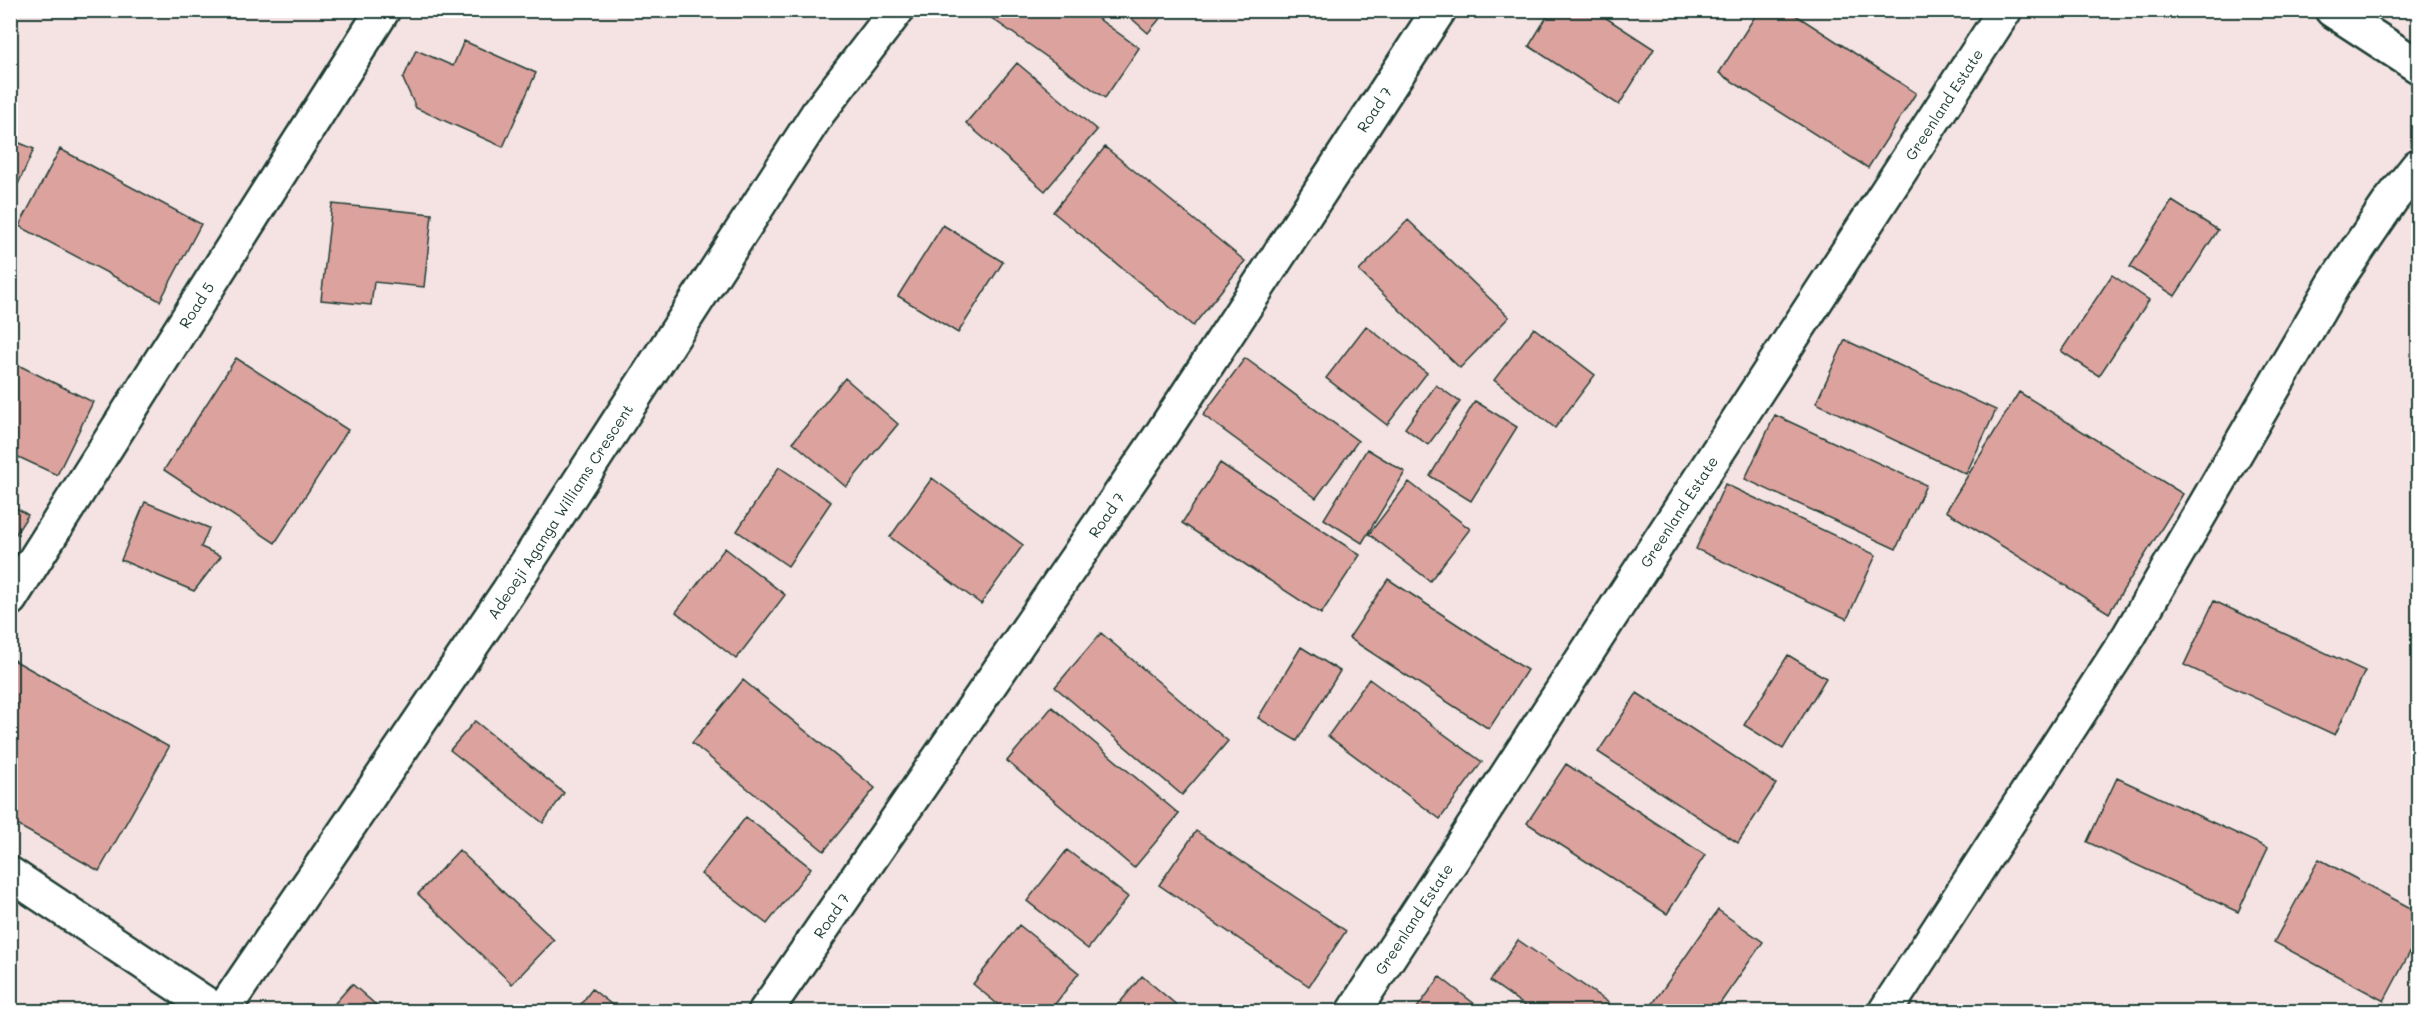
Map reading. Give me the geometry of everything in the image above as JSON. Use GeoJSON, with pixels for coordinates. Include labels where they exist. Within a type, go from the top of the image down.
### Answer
{"type":"FeatureCollection","features":[{"type":"Feature","properties":{"kind":"street","name":"Road 5"},"geometry":{"type":"LineString","coordinates":[[10,599],[384,10]]}},
{"type":"Feature","properties":{"kind":"street","name":"Adeoeji Aganga Williams Crescent"},"geometry":{"type":"LineString","coordinates":[[220,1011],[508,592],[819,113],[897,10]]}},
{"type":"Feature","properties":{"kind":"street","name":"Road 7"},"geometry":{"type":"LineString","coordinates":[[765,1011],[1154,445],[1438,10]]}},
{"type":"Feature","properties":{"kind":"street","name":"Greenland Estate"},"geometry":{"type":"LineString","coordinates":[[1353,1011],[2005,10]]}},
{"type":"Feature","properties":{"kind":"street"},"geometry":{"type":"LineString","coordinates":[[2332,10],[2418,66]]}},
{"type":"Feature","properties":{"kind":"street"},"geometry":{"type":"LineString","coordinates":[[1884,1011],[2129,636],[2334,284],[2391,200],[2418,166]]}},
{"type":"Feature","properties":{"kind":"street"},"geometry":{"type":"LineString","coordinates":[[10,874],[220,1011]]}},
{"type":"Feature","properties":{"kind":"building"},"geometry":{"type":"Polygon","coordinates":[[[980,10],[1086,10],[1139,48],[1105,98],[980,10]]]}},
{"type":"Feature","properties":{"kind":"building"},"geometry":{"type":"Polygon","coordinates":[[[1122,10],[1167,10],[1148,33],[1122,10]]]}},
{"type":"Feature","properties":{"kind":"building"},"geometry":{"type":"Polygon","coordinates":[[[1551,10],[1594,10],[1654,49],[1619,105],[1529,46],[1551,10]]]}},
{"type":"Feature","properties":{"kind":"building"},"geometry":{"type":"Polygon","coordinates":[[[1759,10],[1788,10],[1916,93],[1868,168],[1719,73],[1759,10]]]}},
{"type":"Feature","properties":{"kind":"building"},"geometry":{"type":"Polygon","coordinates":[[[464,41],[536,73],[503,147],[416,108],[403,79],[416,50],[453,66],[464,41]]]}},
{"type":"Feature","properties":{"kind":"building"},"geometry":{"type":"Polygon","coordinates":[[[1017,63],[1097,130],[1045,191],[966,123],[1017,63]]]}},
{"type":"Feature","properties":{"kind":"building"},"geometry":{"type":"Polygon","coordinates":[[[10,139],[34,149],[10,202],[10,139]]]}},
{"type":"Feature","properties":{"kind":"building"},"geometry":{"type":"Polygon","coordinates":[[[1105,147],[1245,261],[1193,326],[1053,212],[1105,147]]]}},
{"type":"Feature","properties":{"kind":"building"},"geometry":{"type":"Polygon","coordinates":[[[60,149],[201,224],[160,301],[19,226],[60,149]]]}},
{"type":"Feature","properties":{"kind":"building"},"geometry":{"type":"Polygon","coordinates":[[[2172,201],[2218,230],[2175,296],[2130,267],[2172,201]]]}},
{"type":"Feature","properties":{"kind":"building"},"geometry":{"type":"Polygon","coordinates":[[[332,204],[432,214],[424,287],[374,282],[371,305],[321,300],[332,204]]]}},
{"type":"Feature","properties":{"kind":"building"},"geometry":{"type":"Polygon","coordinates":[[[1408,220],[1509,317],[1460,368],[1359,271],[1408,220]]]}},
{"type":"Feature","properties":{"kind":"building"},"geometry":{"type":"Polygon","coordinates":[[[943,225],[1003,262],[958,333],[898,296],[943,225]]]}},
{"type":"Feature","properties":{"kind":"building"},"geometry":{"type":"Polygon","coordinates":[[[2112,275],[2149,300],[2099,376],[2061,351],[2112,275]]]}},
{"type":"Feature","properties":{"kind":"building"},"geometry":{"type":"Polygon","coordinates":[[[1366,326],[1427,373],[1387,425],[1326,378],[1366,326]]]}},
{"type":"Feature","properties":{"kind":"building"},"geometry":{"type":"Polygon","coordinates":[[[1534,328],[1595,375],[1555,428],[1494,380],[1534,328]]]}},
{"type":"Feature","properties":{"kind":"building"},"geometry":{"type":"Polygon","coordinates":[[[1845,340],[1996,410],[1966,474],[1816,403],[1845,340]]]}},
{"type":"Feature","properties":{"kind":"building"},"geometry":{"type":"Polygon","coordinates":[[[236,358],[348,430],[275,543],[164,470],[236,358]]]}},
{"type":"Feature","properties":{"kind":"building"},"geometry":{"type":"Polygon","coordinates":[[[1245,358],[1358,441],[1316,498],[1203,415],[1245,358]]]}},
{"type":"Feature","properties":{"kind":"building"},"geometry":{"type":"Polygon","coordinates":[[[10,361],[93,402],[57,475],[10,453],[10,361]]]}},
{"type":"Feature","properties":{"kind":"building"},"geometry":{"type":"Polygon","coordinates":[[[845,378],[898,424],[846,487],[793,442],[845,378]]]}},
{"type":"Feature","properties":{"kind":"building"},"geometry":{"type":"Polygon","coordinates":[[[1436,385],[1460,402],[1428,445],[1405,428],[1436,385]]]}},
{"type":"Feature","properties":{"kind":"building"},"geometry":{"type":"Polygon","coordinates":[[[2019,392],[2183,494],[2109,613],[1946,511],[2019,392]]]}},
{"type":"Feature","properties":{"kind":"building"},"geometry":{"type":"Polygon","coordinates":[[[1475,401],[1517,427],[1471,501],[1430,476],[1475,401]]]}},
{"type":"Feature","properties":{"kind":"building"},"geometry":{"type":"Polygon","coordinates":[[[1775,415],[1926,485],[1896,549],[1745,479],[1775,415]]]}},
{"type":"Feature","properties":{"kind":"building"},"geometry":{"type":"Polygon","coordinates":[[[1367,449],[1405,472],[1362,543],[1324,519],[1367,449]]]}},
{"type":"Feature","properties":{"kind":"building"},"geometry":{"type":"Polygon","coordinates":[[[1220,463],[1360,555],[1321,614],[1182,523],[1220,463]]]}},
{"type":"Feature","properties":{"kind":"building"},"geometry":{"type":"Polygon","coordinates":[[[779,467],[831,502],[788,566],[737,531],[779,467]]]}},
{"type":"Feature","properties":{"kind":"building"},"geometry":{"type":"Polygon","coordinates":[[[932,478],[1023,545],[981,604],[890,537],[932,478]]]}},
{"type":"Feature","properties":{"kind":"building"},"geometry":{"type":"Polygon","coordinates":[[[1409,482],[1470,529],[1430,581],[1369,534],[1409,482]]]}},
{"type":"Feature","properties":{"kind":"building"},"geometry":{"type":"Polygon","coordinates":[[[1725,484],[1876,555],[1847,619],[1696,549],[1725,484]]]}},
{"type":"Feature","properties":{"kind":"building"},"geometry":{"type":"Polygon","coordinates":[[[145,502],[209,528],[201,547],[221,556],[194,591],[121,560],[145,502]]]}},
{"type":"Feature","properties":{"kind":"building"},"geometry":{"type":"Polygon","coordinates":[[[10,504],[28,515],[10,543],[10,504]]]}},
{"type":"Feature","properties":{"kind":"building"},"geometry":{"type":"Polygon","coordinates":[[[725,548],[785,595],[736,659],[676,612],[725,548]]]}},
{"type":"Feature","properties":{"kind":"building"},"geometry":{"type":"Polygon","coordinates":[[[1388,579],[1527,670],[1489,729],[1349,638],[1388,579]]]}},
{"type":"Feature","properties":{"kind":"building"},"geometry":{"type":"Polygon","coordinates":[[[2214,601],[2365,671],[2335,735],[2184,665],[2214,601]]]}},
{"type":"Feature","properties":{"kind":"building"},"geometry":{"type":"Polygon","coordinates":[[[1101,633],[1228,741],[1182,795],[1055,687],[1101,633]]]}},
{"type":"Feature","properties":{"kind":"building"},"geometry":{"type":"Polygon","coordinates":[[[1301,647],[1340,671],[1297,741],[1258,718],[1301,647]]]}},
{"type":"Feature","properties":{"kind":"building"},"geometry":{"type":"Polygon","coordinates":[[[1788,655],[1826,678],[1783,749],[1744,725],[1788,655]]]}},
{"type":"Feature","properties":{"kind":"building"},"geometry":{"type":"Polygon","coordinates":[[[12,659],[169,747],[99,871],[10,821],[10,662],[12,659]]]}},
{"type":"Feature","properties":{"kind":"building"},"geometry":{"type":"Polygon","coordinates":[[[1369,679],[1482,762],[1440,819],[1328,736],[1369,679]]]}},
{"type":"Feature","properties":{"kind":"building"},"geometry":{"type":"Polygon","coordinates":[[[743,680],[875,788],[824,851],[692,743],[743,680]]]}},
{"type":"Feature","properties":{"kind":"building"},"geometry":{"type":"Polygon","coordinates":[[[1637,693],[1776,784],[1738,843],[1598,752],[1637,693]]]}},
{"type":"Feature","properties":{"kind":"building"},"geometry":{"type":"Polygon","coordinates":[[[1052,707],[1179,814],[1134,868],[1007,761],[1052,707]]]}},
{"type":"Feature","properties":{"kind":"building"},"geometry":{"type":"Polygon","coordinates":[[[475,721],[564,793],[543,823],[450,750],[475,721]]]}},
{"type":"Feature","properties":{"kind":"building"},"geometry":{"type":"Polygon","coordinates":[[[1566,764],[1705,855],[1667,914],[1527,823],[1566,764]]]}},
{"type":"Feature","properties":{"kind":"building"},"geometry":{"type":"Polygon","coordinates":[[[2117,778],[2268,848],[2238,912],[2087,842],[2117,778]]]}},
{"type":"Feature","properties":{"kind":"building"},"geometry":{"type":"Polygon","coordinates":[[[746,817],[811,868],[767,924],[701,874],[746,817]]]}},
{"type":"Feature","properties":{"kind":"building"},"geometry":{"type":"Polygon","coordinates":[[[1196,831],[1346,931],[1309,986],[1159,885],[1196,831]]]}},
{"type":"Feature","properties":{"kind":"building"},"geometry":{"type":"Polygon","coordinates":[[[459,850],[554,940],[512,984],[418,894],[459,850]]]}},
{"type":"Feature","properties":{"kind":"building"},"geometry":{"type":"Polygon","coordinates":[[[1067,850],[1128,897],[1088,949],[1027,901],[1067,850]]]}},
{"type":"Feature","properties":{"kind":"building"},"geometry":{"type":"Polygon","coordinates":[[[2319,859],[2418,912],[2418,937],[2384,1001],[2274,942],[2319,859]]]}},
{"type":"Feature","properties":{"kind":"building"},"geometry":{"type":"Polygon","coordinates":[[[1718,910],[1763,942],[1714,1012],[1647,1012],[1718,910]]]}},
{"type":"Feature","properties":{"kind":"building"},"geometry":{"type":"Polygon","coordinates":[[[1019,925],[1079,973],[1049,1012],[1007,1012],[973,984],[1019,925]]]}},
{"type":"Feature","properties":{"kind":"building"},"geometry":{"type":"Polygon","coordinates":[[[1518,940],[1609,1003],[1603,1012],[1534,1012],[1490,981],[1518,940]]]}},
{"type":"Feature","properties":{"kind":"building"},"geometry":{"type":"Polygon","coordinates":[[[1142,976],[1185,1012],[1112,1012],[1142,976]]]}},
{"type":"Feature","properties":{"kind":"building"},"geometry":{"type":"Polygon","coordinates":[[[1440,977],[1485,1012],[1414,1012],[1440,977]]]}},
{"type":"Feature","properties":{"kind":"building"},"geometry":{"type":"Polygon","coordinates":[[[352,984],[384,1012],[327,1012],[352,984]]]}},
{"type":"Feature","properties":{"kind":"building"},"geometry":{"type":"Polygon","coordinates":[[[592,989],[621,1012],[575,1012],[592,989]]]}}]}
